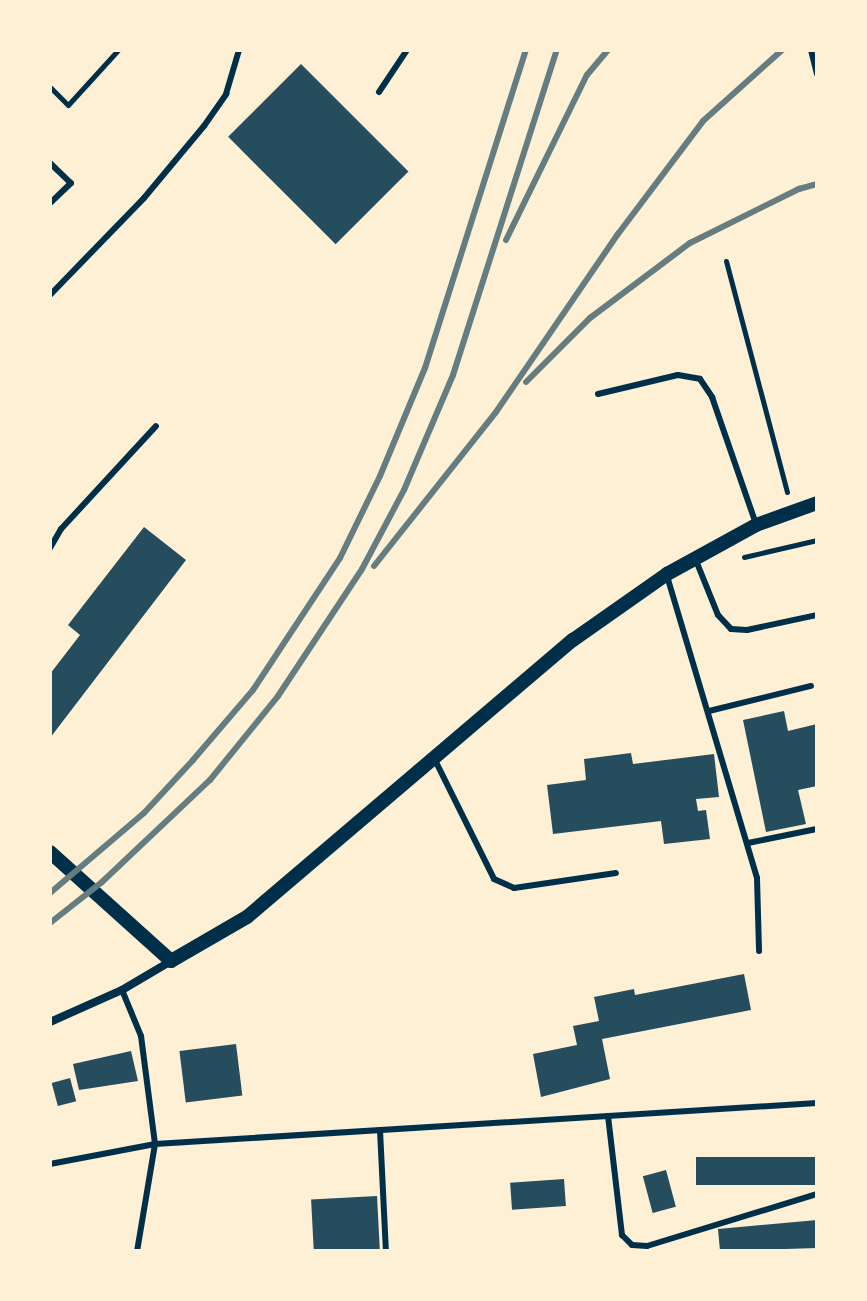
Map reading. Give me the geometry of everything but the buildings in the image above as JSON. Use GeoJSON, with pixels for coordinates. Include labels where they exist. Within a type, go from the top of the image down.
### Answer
{"type":"FeatureCollection","features":[{"type":"Feature","properties":{"kind":"street"},"geometry":{"type":"LineString","coordinates":[[50,1022],[122,990],[247,917],[573,640],[667,574],[756,525],[817,503]]}},
{"type":"Feature","properties":{"kind":"street"},"geometry":{"type":"LineString","coordinates":[[50,852],[171,961]]}},
{"type":"Feature","properties":{"kind":"lane"},"geometry":{"type":"LineString","coordinates":[[50,295],[144,198],[204,126],[226,94],[239,50]]}},
{"type":"Feature","properties":{"kind":"lane"},"geometry":{"type":"LineString","coordinates":[[379,92],[407,50]]}},
{"type":"Feature","properties":{"kind":"lane"},"geometry":{"type":"LineString","coordinates":[[811,50],[817,74]]}},
{"type":"Feature","properties":{"kind":"lane"},"geometry":{"type":"LineString","coordinates":[[50,163],[71,183],[50,203]]}},
{"type":"Feature","properties":{"kind":"lane"},"geometry":{"type":"LineString","coordinates":[[598,394],[678,375],[700,379],[712,397],[756,525]]}},
{"type":"Feature","properties":{"kind":"lane"},"geometry":{"type":"LineString","coordinates":[[50,548],[61,529],[156,426]]}},
{"type":"Feature","properties":{"kind":"lane"},"geometry":{"type":"LineString","coordinates":[[695,558],[718,615],[731,629],[747,630],[817,615]]}},
{"type":"Feature","properties":{"kind":"lane"},"geometry":{"type":"LineString","coordinates":[[667,574],[757,878],[759,951]]}},
{"type":"Feature","properties":{"kind":"lane"},"geometry":{"type":"LineString","coordinates":[[709,711],[811,686]]}},
{"type":"Feature","properties":{"kind":"lane"},"geometry":{"type":"LineString","coordinates":[[434,758],[494,879],[514,888],[616,873]]}},
{"type":"Feature","properties":{"kind":"lane"},"geometry":{"type":"LineString","coordinates":[[748,843],[817,829]]}},
{"type":"Feature","properties":{"kind":"lane"},"geometry":{"type":"LineString","coordinates":[[122,990],[141,1036],[155,1144],[137,1251]]}},
{"type":"Feature","properties":{"kind":"lane"},"geometry":{"type":"LineString","coordinates":[[50,1164],[155,1144],[817,1103]]}},
{"type":"Feature","properties":{"kind":"lane"},"geometry":{"type":"LineString","coordinates":[[608,1116],[622,1235],[632,1245],[647,1246],[817,1194]]}},
{"type":"Feature","properties":{"kind":"lane"},"geometry":{"type":"LineString","coordinates":[[380,1130],[386,1251]]}},
{"type":"Feature","properties":{"kind":"path"},"geometry":{"type":"LineString","coordinates":[[50,87],[68,105],[118,50]]}},
{"type":"Feature","properties":{"kind":"path"},"geometry":{"type":"LineString","coordinates":[[726,261],[792,510]]}},
{"type":"Feature","properties":{"kind":"railway"},"geometry":{"type":"LineString","coordinates":[[50,893],[144,813],[193,760],[253,690],[340,558],[380,476],[425,368],[526,50]]}},
{"type":"Feature","properties":{"kind":"railway"},"geometry":{"type":"LineString","coordinates":[[50,923],[102,882],[210,780],[278,696],[362,569],[404,490],[453,375],[557,50]]}},
{"type":"Feature","properties":{"kind":"railway"},"geometry":{"type":"LineString","coordinates":[[506,240],[587,75],[608,50]]}},
{"type":"Feature","properties":{"kind":"railway"},"geometry":{"type":"LineString","coordinates":[[374,566],[496,412],[618,234],[703,121],[782,50]]}},
{"type":"Feature","properties":{"kind":"railway"},"geometry":{"type":"LineString","coordinates":[[526,382],[590,318],[690,243],[799,189],[817,184]]}}]}
